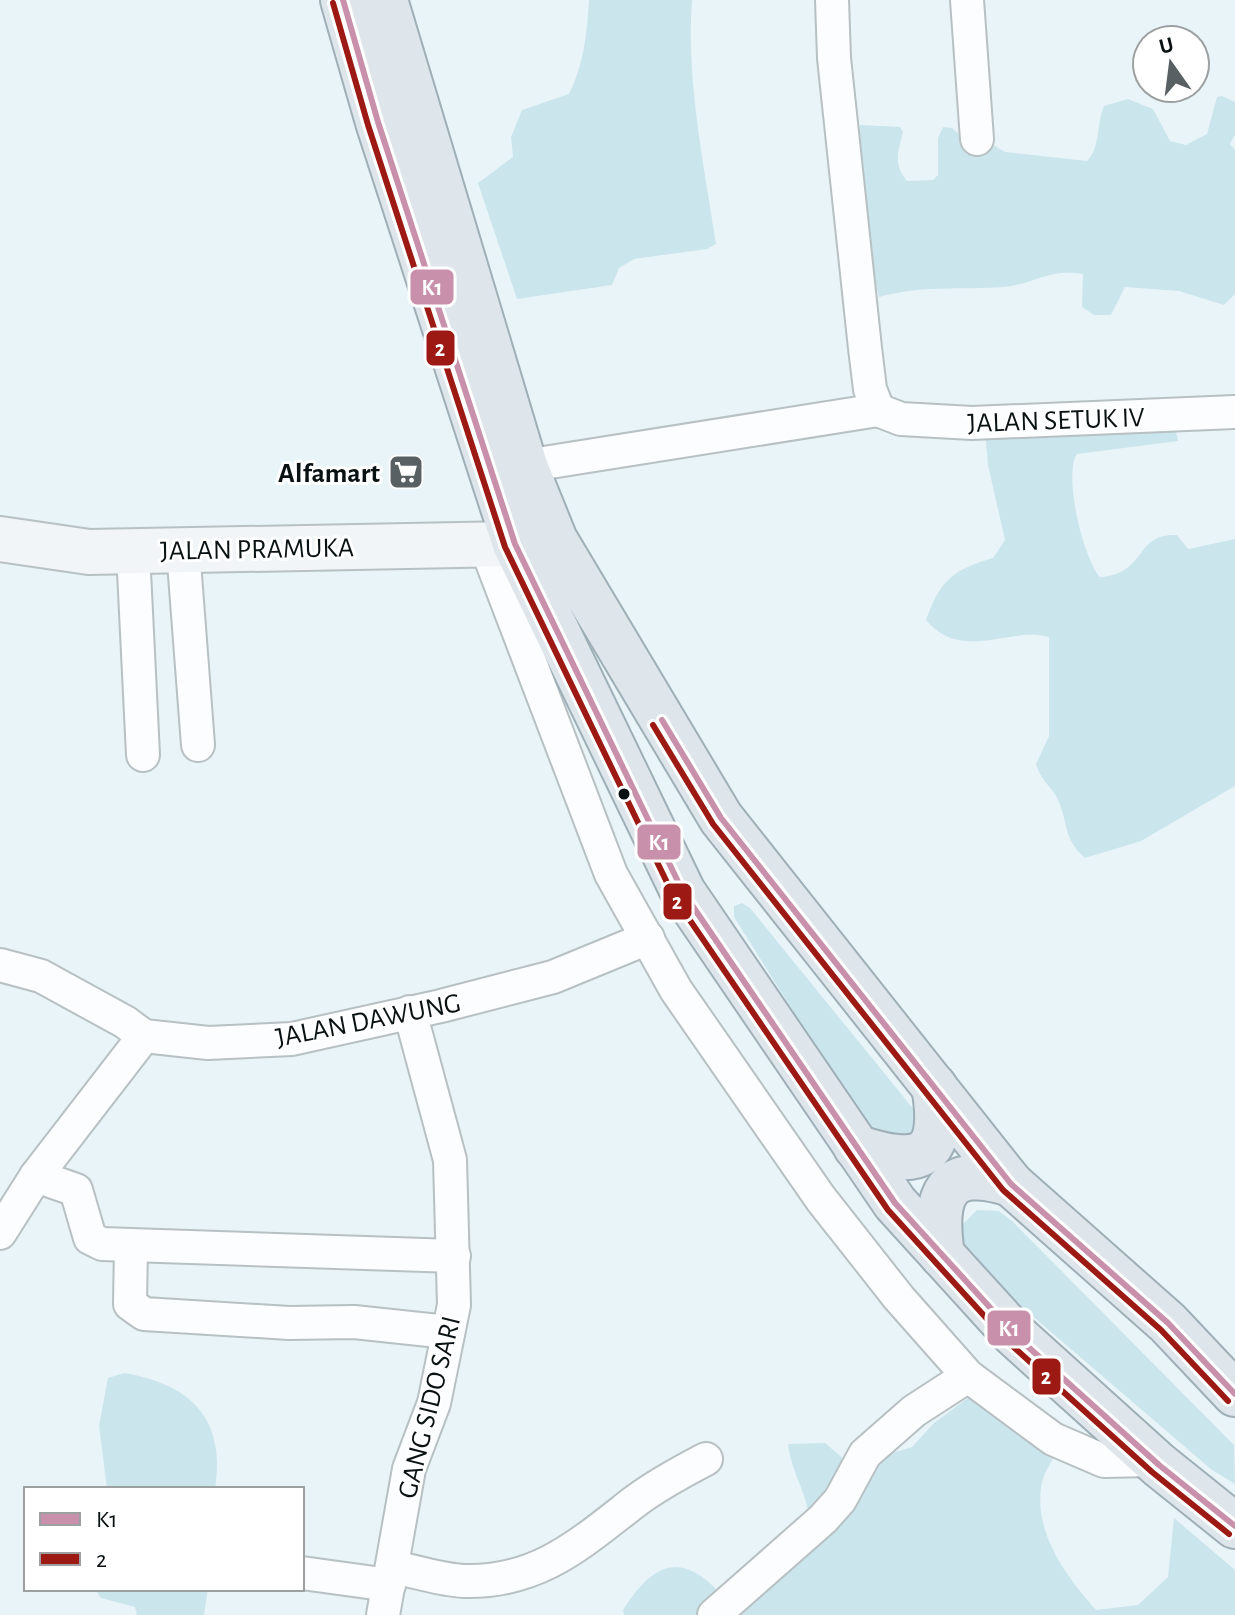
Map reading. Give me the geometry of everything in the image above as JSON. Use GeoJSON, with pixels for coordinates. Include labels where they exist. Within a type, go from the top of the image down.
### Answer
{"type":"FeatureCollection","features":[{"type":"Feature","properties":{"kind":"highway"},"geometry":{"type":"LineString","coordinates":[[343,0],[500,544],[683,892],[895,1203],[1015,1335],[1153,1460],[1235,1526]]}},
{"type":"Feature","properties":{"kind":"highway"},"geometry":{"type":"LineString","coordinates":[[385,0],[525,466],[555,540],[721,818],[1011,1184],[1168,1323],[1235,1394]]}},
{"type":"Feature","properties":{"kind":"highway"},"geometry":{"type":"LineString","coordinates":[[856,1147],[891,1159],[913,1159],[929,1147],[938,1132],[934,1086]]}},
{"type":"Feature","properties":{"kind":"highway"},"geometry":{"type":"LineString","coordinates":[[942,1255],[938,1226],[942,1204],[956,1181],[970,1175],[1011,1184]]}},
{"type":"Feature","properties":{"kind":"main road","name":"JALAN PRAMUKA"},"geometry":{"type":"LineString","coordinates":[[0,539],[89,552],[500,544]]}},
{"type":"Feature","properties":{"kind":"street"},"geometry":{"type":"LineString","coordinates":[[525,466],[878,410],[870,389],[865,348],[834,58],[832,0]]}},
{"type":"Feature","properties":{"kind":"street"},"geometry":{"type":"LineString","coordinates":[[967,0],[977,139]]}},
{"type":"Feature","properties":{"kind":"street","name":"JALAN SETUK IV"},"geometry":{"type":"LineString","coordinates":[[878,410],[901,419],[972,423],[1235,412]]}},
{"type":"Feature","properties":{"kind":"street"},"geometry":{"type":"LineString","coordinates":[[500,544],[611,874],[676,990],[821,1199],[899,1298],[968,1376],[1053,1439],[1104,1461],[1153,1460]]}},
{"type":"Feature","properties":{"kind":"street"},"geometry":{"type":"LineString","coordinates":[[183,549],[198,745]]}},
{"type":"Feature","properties":{"kind":"street"},"geometry":{"type":"LineString","coordinates":[[133,551],[143,755]]}},
{"type":"Feature","properties":{"kind":"street","name":"JALAN DAWUNG"},"geometry":{"type":"LineString","coordinates":[[0,965],[41,976],[125,1022],[144,1036],[208,1043],[292,1039],[410,1012],[553,977],[648,938]]}},
{"type":"Feature","properties":{"kind":"street","name":"GANG SIDO SARI"},"geometry":{"type":"LineString","coordinates":[[388,1589],[409,1469],[434,1403],[454,1305],[450,1160],[410,1012]]}},
{"type":"Feature","properties":{"kind":"street"},"geometry":{"type":"LineString","coordinates":[[0,1233],[36,1176],[144,1036]]}},
{"type":"Feature","properties":{"kind":"street"},"geometry":{"type":"LineString","coordinates":[[36,1176],[76,1190],[90,1238],[102,1244],[454,1256]]}},
{"type":"Feature","properties":{"kind":"street"},"geometry":{"type":"LineString","coordinates":[[131,1246],[130,1304],[144,1314],[289,1323],[354,1322],[448,1332]]}},
{"type":"Feature","properties":{"kind":"street"},"geometry":{"type":"LineString","coordinates":[[714,1615],[823,1519],[840,1500],[865,1454],[914,1411],[968,1376]]}},
{"type":"Feature","properties":{"kind":"street"},"geometry":{"type":"LineString","coordinates":[[304,1573],[388,1589],[536,1571],[589,1540],[661,1484],[706,1459]]}},
{"type":"Feature","properties":{"kind":"shaded area"},"geometry":{"type":"Polygon","coordinates":[[[589,0],[692,0],[694,92],[716,244],[707,249],[634,259],[619,268],[612,285],[517,299],[478,183],[513,157],[511,137],[522,110],[569,94],[584,48],[589,0]]]}},
{"type":"Feature","properties":{"kind":"shaded area"},"geometry":{"type":"Polygon","coordinates":[[[1217,97],[1235,102],[1235,134],[1230,144],[1235,150],[1235,294],[1224,305],[1179,291],[1125,287],[1111,315],[1094,315],[1082,307],[1083,274],[1071,273],[1004,287],[926,289],[879,297],[864,234],[858,189],[856,167],[860,125],[900,127],[903,132],[898,158],[903,175],[907,181],[933,180],[938,175],[938,138],[943,127],[952,128],[973,147],[992,144],[1005,152],[1087,161],[1094,149],[1104,106],[1128,99],[1131,104],[1153,109],[1170,141],[1186,145],[1207,134],[1217,97]]]}},
{"type":"Feature","properties":{"kind":"shaded area"},"geometry":{"type":"Polygon","coordinates":[[[1175,427],[1178,441],[1077,454],[1072,479],[1077,516],[1087,553],[1100,577],[1126,569],[1153,540],[1163,536],[1177,535],[1188,549],[1235,539],[1235,786],[1141,841],[1085,858],[1070,838],[1059,802],[1036,764],[1049,736],[1049,637],[955,639],[940,633],[926,620],[949,579],[967,567],[993,558],[1005,540],[988,465],[985,430],[1175,427]]]}},
{"type":"Feature","properties":{"kind":"shaded area"},"geometry":{"type":"Polygon","coordinates":[[[742,903],[750,908],[915,1111],[918,1123],[908,1141],[882,1141],[862,1121],[734,917],[734,906],[742,903]]]}},
{"type":"Feature","properties":{"kind":"shaded area"},"geometry":{"type":"Polygon","coordinates":[[[977,1210],[999,1211],[1012,1221],[1234,1445],[1235,1484],[1212,1470],[967,1260],[961,1249],[961,1226],[977,1210]]]}},
{"type":"Feature","properties":{"kind":"shaded area"},"geometry":{"type":"Polygon","coordinates":[[[124,1373],[147,1378],[185,1396],[198,1408],[215,1442],[215,1487],[107,1487],[99,1426],[108,1378],[124,1373]]]}},
{"type":"Feature","properties":{"kind":"shaded area"},"geometry":{"type":"Polygon","coordinates":[[[972,1395],[1058,1449],[1042,1482],[1042,1518],[1054,1552],[1096,1610],[1138,1605],[1168,1577],[1174,1518],[1235,1570],[1235,1615],[624,1615],[623,1610],[634,1595],[656,1573],[679,1567],[692,1571],[720,1593],[810,1523],[788,1444],[825,1443],[846,1461],[872,1459],[912,1447],[934,1423],[972,1395]]]}},
{"type":"Feature","properties":{"kind":"shaded area"},"geometry":{"type":"Polygon","coordinates":[[[96,1591],[208,1591],[204,1615],[137,1615],[135,1607],[101,1598],[96,1591]]]}},
{"type":"Feature","properties":{"kind":"transit line","name":"K1"},"geometry":{"type":"LineString","coordinates":[[343,0],[378,122],[515,544],[683,892],[895,1203],[1015,1335],[1159,1465],[1235,1526]]}},
{"type":"Feature","properties":{"kind":"transit line","name":"2"},"geometry":{"type":"LineString","coordinates":[[333,3],[368,125],[505,547],[674,897],[888,1210],[1008,1342],[1152,1472],[1229,1534]]}},
{"type":"Feature","properties":{"kind":"transit line","name":"K1"},"geometry":{"type":"LineString","coordinates":[[662,720],[721,818],[1011,1184],[1168,1323],[1235,1394]]}},
{"type":"Feature","properties":{"kind":"transit line","name":"2"},"geometry":{"type":"LineString","coordinates":[[653,725],[713,824],[1003,1190],[1161,1330],[1228,1401]]}},
{"type":"Feature","properties":{"kind":"place","name":"Alfamart"},"geometry":{"type":"Point","coordinates":[406,472]}}]}
